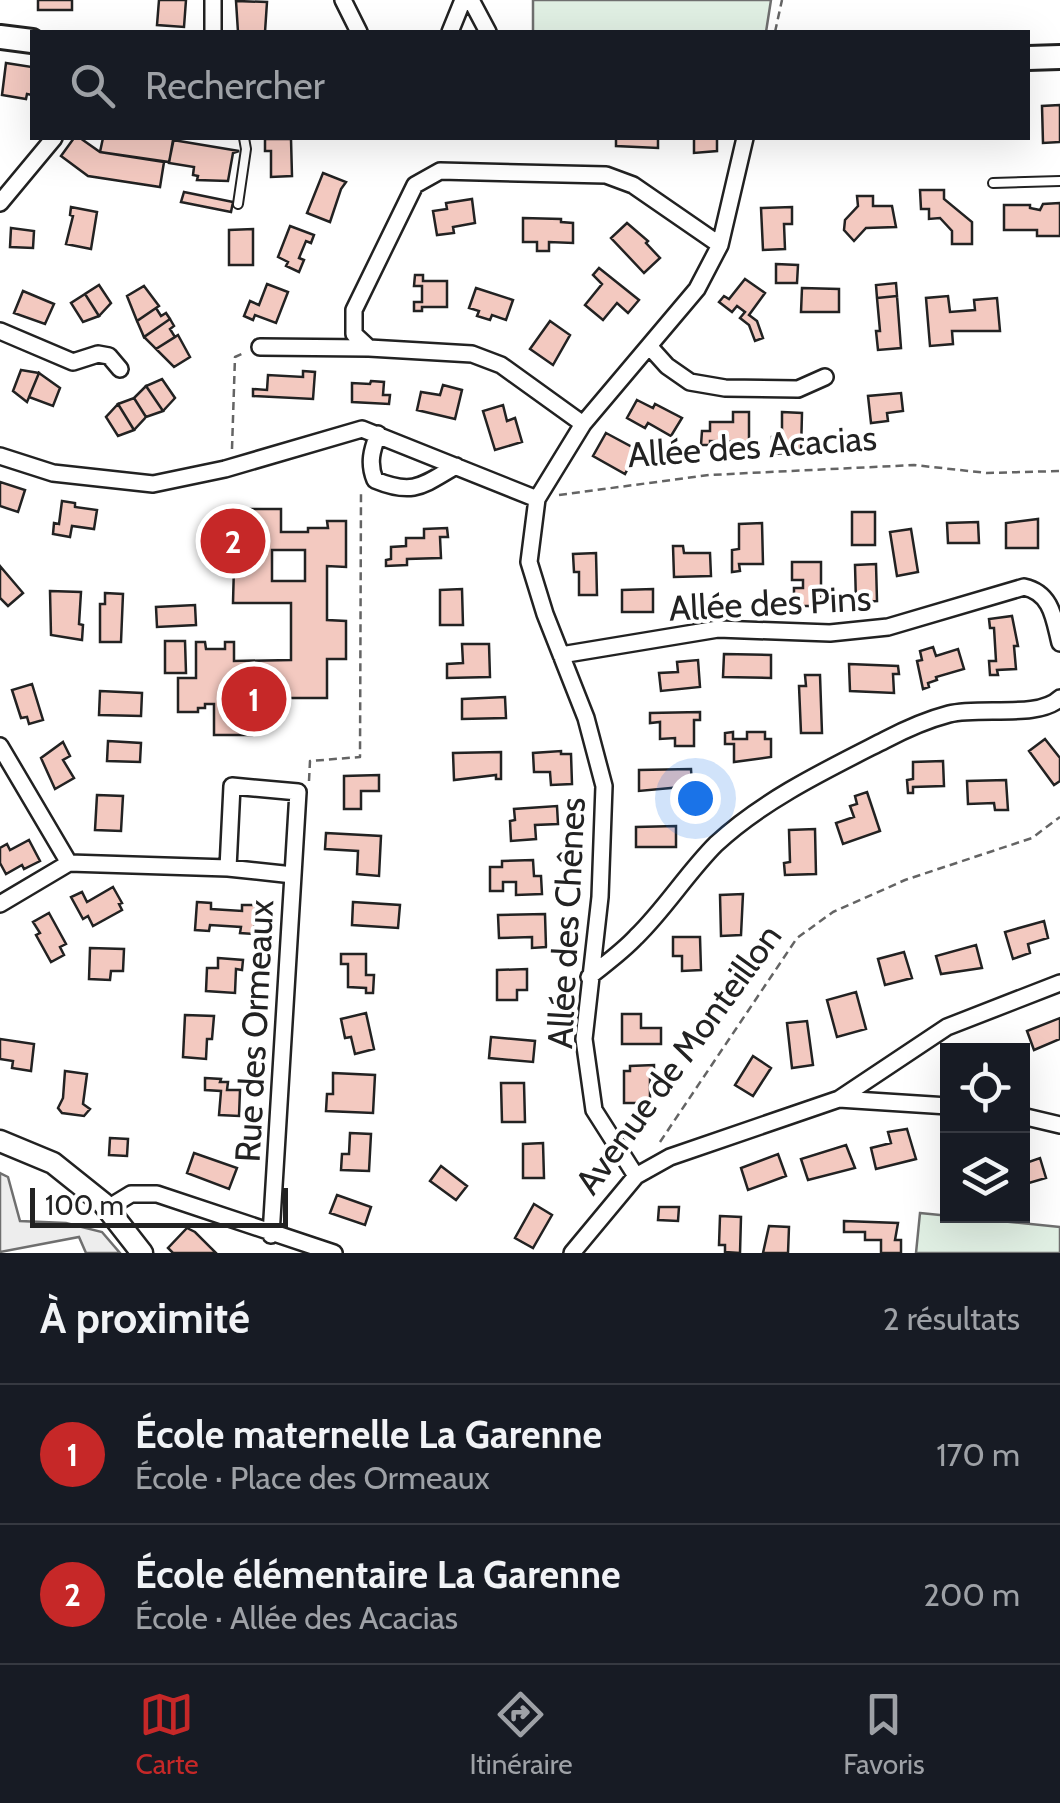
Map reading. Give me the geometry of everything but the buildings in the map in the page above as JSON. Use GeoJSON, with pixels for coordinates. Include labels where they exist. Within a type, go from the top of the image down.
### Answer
{"type":"FeatureCollection","features":[{"type":"Feature","properties":{"kind":"main road"},"geometry":{"type":"LineString","coordinates":[[0,37],[30,42]]}},
{"type":"Feature","properties":{"kind":"main road"},"geometry":{"type":"LineString","coordinates":[[1030,58],[1060,57]]}},
{"type":"Feature","properties":{"kind":"street"},"geometry":{"type":"LineString","coordinates":[[213,30],[214,0]]}},
{"type":"Feature","properties":{"kind":"street"},"geometry":{"type":"LineString","coordinates":[[343,0],[357,30]]}},
{"type":"Feature","properties":{"kind":"street"},"geometry":{"type":"LineString","coordinates":[[451,30],[463,0]]}},
{"type":"Feature","properties":{"kind":"street"},"geometry":{"type":"LineString","coordinates":[[471,0],[487,30]]}},
{"type":"Feature","properties":{"kind":"street"},"geometry":{"type":"LineString","coordinates":[[0,203],[5,188],[52,140]]}},
{"type":"Feature","properties":{"kind":"street","name":"Allée des Chênes"},"geometry":{"type":"LineString","coordinates":[[636,1176],[594,1110],[584,1039],[600,897],[604,786],[586,718],[529,562],[538,499],[583,424],[697,289],[720,246],[745,140]]}},
{"type":"Feature","properties":{"kind":"street"},"geometry":{"type":"LineString","coordinates":[[368,348],[354,334],[354,310],[415,186],[440,171],[606,175],[633,185],[720,246]]}},
{"type":"Feature","properties":{"kind":"street"},"geometry":{"type":"LineString","coordinates":[[0,331],[73,362],[98,354],[110,356],[120,369]]}},
{"type":"Feature","properties":{"kind":"street"},"geometry":{"type":"LineString","coordinates":[[649,346],[667,366],[690,382],[725,388],[798,390],[825,377]]}},
{"type":"Feature","properties":{"kind":"street"},"geometry":{"type":"LineString","coordinates":[[260,347],[472,354],[501,364],[583,424]]}},
{"type":"Feature","properties":{"kind":"street"},"geometry":{"type":"LineString","coordinates":[[0,456],[53,473],[135,484],[171,482],[362,429],[538,499]]}},
{"type":"Feature","properties":{"kind":"street"},"geometry":{"type":"LineString","coordinates":[[378,434],[371,453],[371,471],[376,480],[409,490],[456,466]]}},
{"type":"Feature","properties":{"kind":"street","name":"Allée des Pins"},"geometry":{"type":"LineString","coordinates":[[561,655],[718,628],[830,632],[888,627],[1024,587],[1037,590],[1046,598],[1060,643]]}},
{"type":"Feature","properties":{"kind":"street"},"geometry":{"type":"LineString","coordinates":[[589,976],[637,937],[717,844],[750,817],[838,764],[913,726],[951,714],[1038,709],[1052,706],[1060,698]]}},
{"type":"Feature","properties":{"kind":"street"},"geometry":{"type":"LineString","coordinates":[[0,746],[69,863],[0,904]]}},
{"type":"Feature","properties":{"kind":"street"},"geometry":{"type":"LineString","coordinates":[[228,868],[232,786],[298,792],[293,875]]}},
{"type":"Feature","properties":{"kind":"street","name":"Rue des Ormeaux"},"geometry":{"type":"LineString","coordinates":[[69,863],[228,868],[293,875],[272,1235]]}},
{"type":"Feature","properties":{"kind":"street"},"geometry":{"type":"LineString","coordinates":[[636,1176],[670,1157],[839,1099],[947,1027],[1060,983]]}},
{"type":"Feature","properties":{"kind":"street"},"geometry":{"type":"LineString","coordinates":[[839,1099],[940,1105]]}},
{"type":"Feature","properties":{"kind":"street"},"geometry":{"type":"LineString","coordinates":[[1030,1118],[1060,1125]]}},
{"type":"Feature","properties":{"kind":"street"},"geometry":{"type":"LineString","coordinates":[[0,1141],[52,1163],[108,1208],[142,1253]]}},
{"type":"Feature","properties":{"kind":"street","name":"Avenue de Monteillon"},"geometry":{"type":"LineString","coordinates":[[572,1253],[636,1176]]}},
{"type":"Feature","properties":{"kind":"street"},"geometry":{"type":"LineString","coordinates":[[108,1208],[131,1194],[157,1194],[334,1253]]}},
{"type":"Feature","properties":{"kind":"lane"},"geometry":{"type":"LineString","coordinates":[[238,204],[244,140]]}},
{"type":"Feature","properties":{"kind":"lane"},"geometry":{"type":"LineString","coordinates":[[993,182],[1060,181]]}},
{"type":"Feature","properties":{"kind":"path"},"geometry":{"type":"LineString","coordinates":[[775,30],[782,0]]}},
{"type":"Feature","properties":{"kind":"path"},"geometry":{"type":"LineString","coordinates":[[232,467],[235,357],[260,347]]}},
{"type":"Feature","properties":{"kind":"path","name":"Allée des Acacias"},"geometry":{"type":"LineString","coordinates":[[538,499],[709,475],[914,465],[987,472],[1060,471]]}},
{"type":"Feature","properties":{"kind":"path"},"geometry":{"type":"LineString","coordinates":[[298,792],[308,792],[310,761],[360,757],[362,487]]}},
{"type":"Feature","properties":{"kind":"path","name":"Avenue de Monteillon"},"geometry":{"type":"LineString","coordinates":[[656,1148],[796,938],[833,912],[905,880],[1032,838],[1060,816]]}},
{"type":"Feature","properties":{"kind":"green space"},"geometry":{"type":"Polygon","coordinates":[[[533,0],[771,0],[766,30],[533,30],[533,0]]]}},
{"type":"Feature","properties":{"kind":"green space"},"geometry":{"type":"Polygon","coordinates":[[[920,1213],[940,1215],[940,1223],[1060,1227],[1060,1253],[916,1253],[920,1213]]]}},
{"type":"Feature","properties":{"kind":"shaded area"},"geometry":{"type":"Polygon","coordinates":[[[0,1173],[8,1177],[20,1221],[66,1223],[102,1232],[120,1253],[86,1253],[79,1237],[0,1252],[0,1173]]]}},
{"type":"Feature","properties":{"kind":"place","name":"École élémentaire La Garenne"},"geometry":{"type":"Point","coordinates":[233,541]}},
{"type":"Feature","properties":{"kind":"place","name":"École maternelle La Garenne"},"geometry":{"type":"Point","coordinates":[254,699]}}]}
